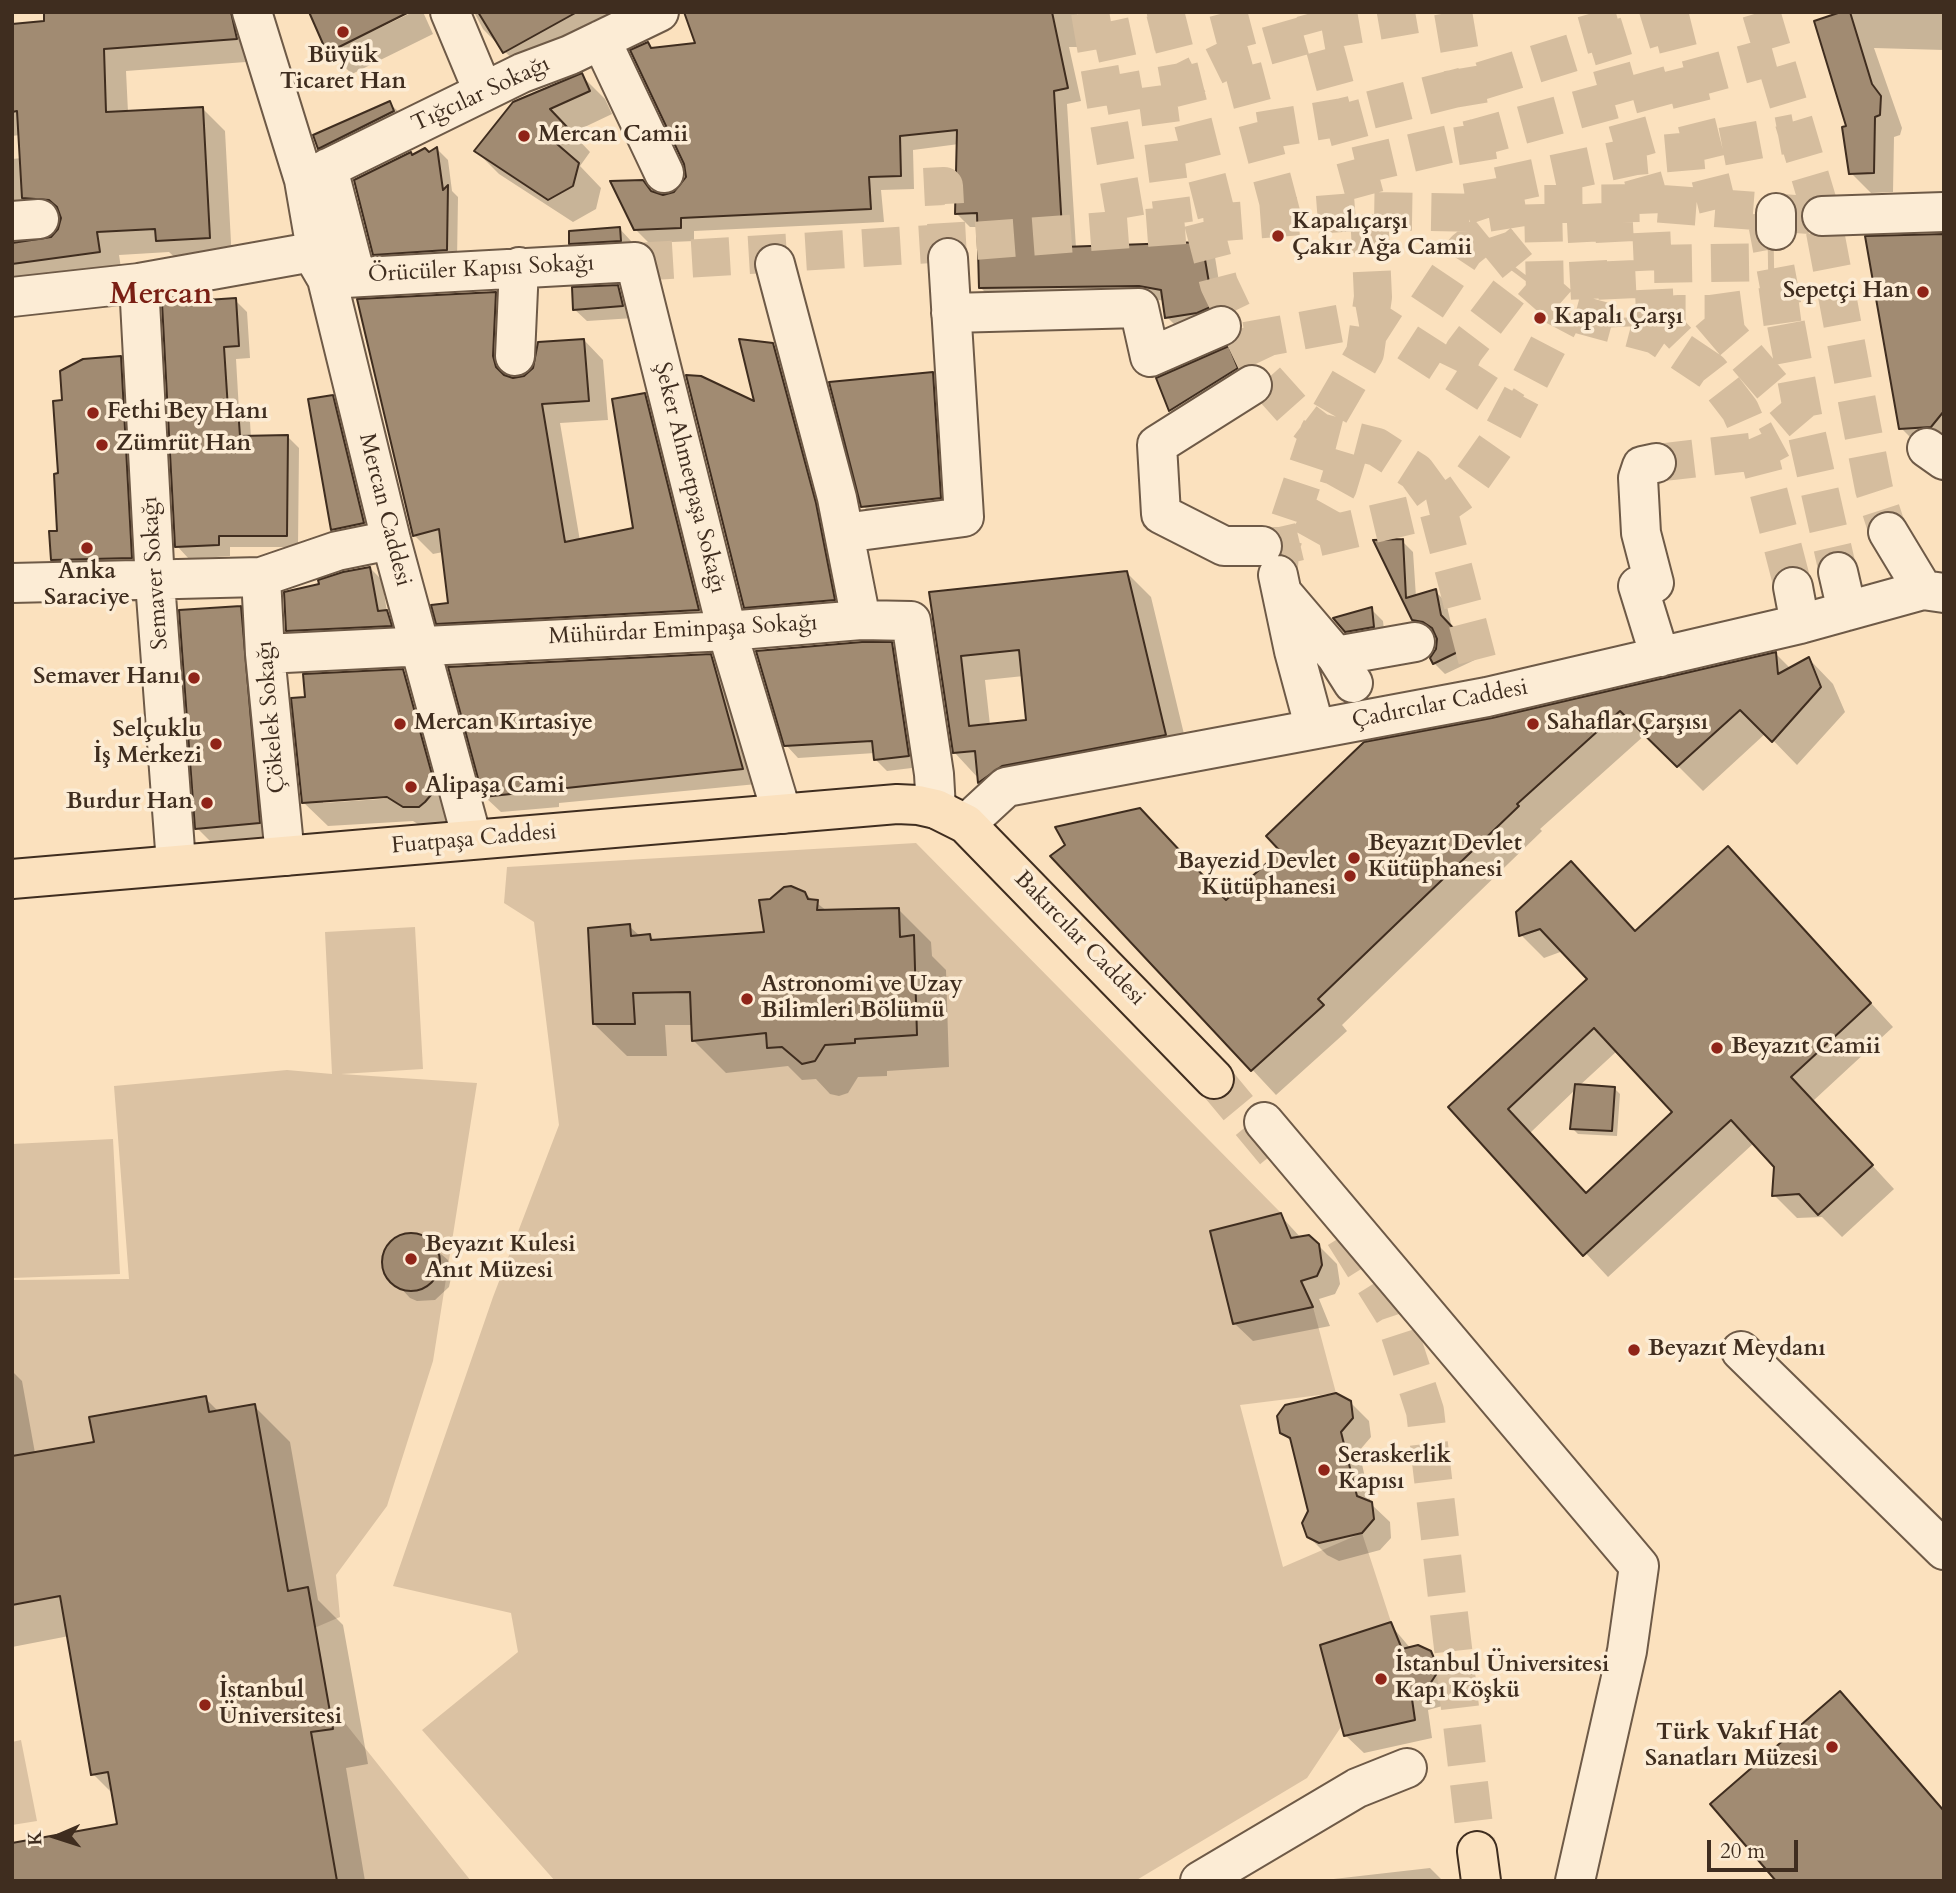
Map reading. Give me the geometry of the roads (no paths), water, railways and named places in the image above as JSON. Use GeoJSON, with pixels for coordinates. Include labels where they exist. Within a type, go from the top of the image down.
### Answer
{"type":"FeatureCollection","features":[{"type":"Feature","properties":{"kind":"main road","name":"Fuatpaşa Caddesi"},"geometry":{"type":"LineString","coordinates":[[12,879],[897,804],[951,817]]}},
{"type":"Feature","properties":{"kind":"main road","name":"Bakırcılar Caddesi"},"geometry":{"type":"LineString","coordinates":[[951,817],[1029,886],[1214,1079]]}},
{"type":"Feature","properties":{"kind":"street","name":"Mercan Caddesi"},"geometry":{"type":"LineString","coordinates":[[252,12],[316,174],[332,270],[391,540],[472,839]]}},
{"type":"Feature","properties":{"kind":"street"},"geometry":{"type":"LineString","coordinates":[[450,12],[483,91]]}},
{"type":"Feature","properties":{"kind":"street","name":"Tığcılar Sokağı"},"geometry":{"type":"LineString","coordinates":[[316,174],[483,91],[659,12]]}},
{"type":"Feature","properties":{"kind":"street"},"geometry":{"type":"LineString","coordinates":[[601,40],[664,173]]}},
{"type":"Feature","properties":{"kind":"street"},"geometry":{"type":"LineString","coordinates":[[1822,216],[1944,212]]}},
{"type":"Feature","properties":{"kind":"street","name":"Örücüler Kapısı Sokağı"},"geometry":{"type":"LineString","coordinates":[[12,297],[139,283],[301,254],[332,270],[635,262]]}},
{"type":"Feature","properties":{"kind":"street"},"geometry":{"type":"LineString","coordinates":[[844,533],[964,517],[948,258]]}},
{"type":"Feature","properties":{"kind":"street","name":"Şeker Ahmetpaşa Sokağı"},"geometry":{"type":"LineString","coordinates":[[635,262],[727,631],[782,814]]}},
{"type":"Feature","properties":{"kind":"street"},"geometry":{"type":"LineString","coordinates":[[775,264],[844,533],[861,620]]}},
{"type":"Feature","properties":{"kind":"street"},"geometry":{"type":"LineString","coordinates":[[515,356],[519,267]]}},
{"type":"Feature","properties":{"kind":"street","name":"Semaver Sokağı"},"geometry":{"type":"LineString","coordinates":[[139,283],[155,582],[176,863]]}},
{"type":"Feature","properties":{"kind":"street"},"geometry":{"type":"LineString","coordinates":[[951,313],[1139,308],[1150,357],[1221,326]]}},
{"type":"Feature","properties":{"kind":"street"},"geometry":{"type":"LineString","coordinates":[[1252,385],[1157,445],[1161,513],[1273,571],[1345,670],[1415,642]]}},
{"type":"Feature","properties":{"kind":"street"},"geometry":{"type":"LineString","coordinates":[[1656,463],[1642,466],[1638,478],[1641,533],[1654,583],[1638,586],[1660,657]]}},
{"type":"Feature","properties":{"kind":"street"},"geometry":{"type":"LineString","coordinates":[[1888,532],[1933,592]]}},
{"type":"Feature","properties":{"kind":"street"},"geometry":{"type":"LineString","coordinates":[[12,583],[261,578],[337,551],[391,540]]}},
{"type":"Feature","properties":{"kind":"street"},"geometry":{"type":"LineString","coordinates":[[1273,571],[1315,729]]}},
{"type":"Feature","properties":{"kind":"street"},"geometry":{"type":"LineString","coordinates":[[1838,572],[1847,611]]}},
{"type":"Feature","properties":{"kind":"street","name":"Çökelek Sokağı"},"geometry":{"type":"LineString","coordinates":[[261,578],[265,654],[285,856]]}},
{"type":"Feature","properties":{"kind":"street"},"geometry":{"type":"LineString","coordinates":[[1793,587],[1800,624]]}},
{"type":"Feature","properties":{"kind":"street","name":"Çadırcılar Caddesi"},"geometry":{"type":"LineString","coordinates":[[951,817],[1006,787],[1487,697],[1933,592]]}},
{"type":"Feature","properties":{"kind":"street","name":"Mühürdar Eminpaşa Sokağı"},"geometry":{"type":"LineString","coordinates":[[265,654],[727,631],[861,620],[911,621],[934,774],[951,817]]}},
{"type":"Feature","properties":{"kind":"street"},"geometry":{"type":"LineString","coordinates":[[1265,1122],[1640,1566],[1622,1678],[1575,1881]]}},
{"type":"Feature","properties":{"kind":"street"},"geometry":{"type":"LineString","coordinates":[[1741,1351],[1944,1550]]}},
{"type":"Feature","properties":{"kind":"street"},"geometry":{"type":"LineString","coordinates":[[1200,1881],[1357,1788],[1407,1768]]}},
{"type":"Feature","properties":{"kind":"tunnel"},"geometry":{"type":"LineString","coordinates":[[1090,12],[1127,228]]}},
{"type":"Feature","properties":{"kind":"tunnel"},"geometry":{"type":"LineString","coordinates":[[1165,12],[1218,221]]}},
{"type":"Feature","properties":{"kind":"tunnel"},"geometry":{"type":"LineString","coordinates":[[1228,12],[1282,216]]}},
{"type":"Feature","properties":{"kind":"tunnel"},"geometry":{"type":"LineString","coordinates":[[1278,575],[1281,546],[1319,432],[1365,353],[1373,297],[1369,211],[1315,12]]}},
{"type":"Feature","properties":{"kind":"tunnel"},"geometry":{"type":"LineString","coordinates":[[1105,96],[1182,82],[1239,54],[1320,31],[1429,12]]}},
{"type":"Feature","properties":{"kind":"tunnel"},"geometry":{"type":"LineString","coordinates":[[1453,12],[1487,213],[1496,240],[1523,273],[1566,311],[1656,335],[1710,371],[1740,410],[1758,451],[1793,587]]}},
{"type":"Feature","properties":{"kind":"tunnel"},"geometry":{"type":"LineString","coordinates":[[1596,12],[1650,203],[1656,335]]}},
{"type":"Feature","properties":{"kind":"tunnel"},"geometry":{"type":"LineString","coordinates":[[1669,12],[1718,209]]}},
{"type":"Feature","properties":{"kind":"tunnel"},"geometry":{"type":"LineString","coordinates":[[1761,12],[1822,216],[1874,489],[1888,532]]}},
{"type":"Feature","properties":{"kind":"tunnel"},"geometry":{"type":"LineString","coordinates":[[1259,131],[1343,117],[1465,86],[1671,22]]}},
{"type":"Feature","properties":{"kind":"tunnel"},"geometry":{"type":"LineString","coordinates":[[1095,44],[1169,28]]}},
{"type":"Feature","properties":{"kind":"tunnel"},"geometry":{"type":"LineString","coordinates":[[1356,166],[1475,138],[1774,56]]}},
{"type":"Feature","properties":{"kind":"tunnel"},"geometry":{"type":"LineString","coordinates":[[1156,86],[1174,224]]}},
{"type":"Feature","properties":{"kind":"tunnel"},"geometry":{"type":"LineString","coordinates":[[1498,186],[1636,156],[1704,150],[1795,133]]}},
{"type":"Feature","properties":{"kind":"tunnel"},"geometry":{"type":"LineString","coordinates":[[924,187],[944,186],[948,258]]}},
{"type":"Feature","properties":{"kind":"tunnel"},"geometry":{"type":"LineString","coordinates":[[635,262],[947,243],[1369,211],[1487,213],[1543,204],[1650,203],[1822,216]]}},
{"type":"Feature","properties":{"kind":"tunnel"},"geometry":{"type":"LineString","coordinates":[[1543,204],[1545,292]]}},
{"type":"Feature","properties":{"kind":"tunnel"},"geometry":{"type":"LineString","coordinates":[[1585,204],[1591,319]]}},
{"type":"Feature","properties":{"kind":"tunnel"},"geometry":{"type":"LineString","coordinates":[[1613,204],[1619,327]]}},
{"type":"Feature","properties":{"kind":"tunnel"},"geometry":{"type":"LineString","coordinates":[[1765,212],[1805,426],[1838,572]]}},
{"type":"Feature","properties":{"kind":"tunnel"},"geometry":{"type":"LineString","coordinates":[[1203,222],[1219,284],[1264,378],[1298,416],[1319,432],[1377,447],[1416,472],[1435,498],[1487,697]]}},
{"type":"Feature","properties":{"kind":"tunnel"},"geometry":{"type":"LineString","coordinates":[[1427,307],[1465,250],[1492,228]]}},
{"type":"Feature","properties":{"kind":"tunnel"},"geometry":{"type":"LineString","coordinates":[[1654,264],[1774,262]]}},
{"type":"Feature","properties":{"kind":"tunnel"},"geometry":{"type":"LineString","coordinates":[[1455,370],[1464,351],[1523,273]]}},
{"type":"Feature","properties":{"kind":"tunnel"},"geometry":{"type":"LineString","coordinates":[[1656,335],[1678,314],[1710,314],[1806,301]]}},
{"type":"Feature","properties":{"kind":"tunnel"},"geometry":{"type":"LineString","coordinates":[[1262,546],[1281,546],[1437,509],[1464,490],[1495,446],[1566,311]]}},
{"type":"Feature","properties":{"kind":"tunnel"},"geometry":{"type":"LineString","coordinates":[[1710,314],[1804,424]]}},
{"type":"Feature","properties":{"kind":"tunnel"},"geometry":{"type":"LineString","coordinates":[[1246,341],[1370,318],[1514,411]]}},
{"type":"Feature","properties":{"kind":"tunnel"},"geometry":{"type":"LineString","coordinates":[[1656,463],[1758,451],[1780,439]]}},
{"type":"Feature","properties":{"kind":"tunnel"},"geometry":{"type":"LineString","coordinates":[[1309,539],[1338,487],[1352,441]]}},
{"type":"Feature","properties":{"kind":"tunnel"},"geometry":{"type":"LineString","coordinates":[[1214,1079],[1278,1156]]}},
{"type":"Feature","properties":{"kind":"tunnel"},"geometry":{"type":"LineString","coordinates":[[1344,1235],[1393,1313],[1425,1411],[1477,1851]]}},
{"type":"Feature","properties":{"kind":"place","name":"Büyük Ticaret Han"},"geometry":{"type":"Point","coordinates":[343,32]}},
{"type":"Feature","properties":{"kind":"place","name":"Mercan Camii"},"geometry":{"type":"Point","coordinates":[524,136]}},
{"type":"Feature","properties":{"kind":"place","name":"Kapalıçarşı Çakır Ağa Camii"},"geometry":{"type":"Point","coordinates":[1278,236]}},
{"type":"Feature","properties":{"kind":"place","name":"Sepetçi Han"},"geometry":{"type":"Point","coordinates":[1923,292]}},
{"type":"Feature","properties":{"kind":"place","name":"Kapalı Çarşı"},"geometry":{"type":"Point","coordinates":[1540,318]}},
{"type":"Feature","properties":{"kind":"place","name":"Fethi Bey Hanı"},"geometry":{"type":"Point","coordinates":[93,413]}},
{"type":"Feature","properties":{"kind":"place","name":"Zümrüt Han"},"geometry":{"type":"Point","coordinates":[102,445]}},
{"type":"Feature","properties":{"kind":"place","name":"Anka Saraciye"},"geometry":{"type":"Point","coordinates":[87,548]}},
{"type":"Feature","properties":{"kind":"place","name":"Semaver Hanı"},"geometry":{"type":"Point","coordinates":[194,678]}},
{"type":"Feature","properties":{"kind":"place","name":"Mercan Kırtasiye"},"geometry":{"type":"Point","coordinates":[400,724]}},
{"type":"Feature","properties":{"kind":"place","name":"Sahaflar Çarşısı"},"geometry":{"type":"Point","coordinates":[1533,724]}},
{"type":"Feature","properties":{"kind":"place","name":"Selçuklu İş Merkezi"},"geometry":{"type":"Point","coordinates":[216,744]}},
{"type":"Feature","properties":{"kind":"place","name":"Alipaşa Cami"},"geometry":{"type":"Point","coordinates":[411,787]}},
{"type":"Feature","properties":{"kind":"place","name":"Burdur Han"},"geometry":{"type":"Point","coordinates":[207,803]}},
{"type":"Feature","properties":{"kind":"place","name":"Beyazıt Devlet Kütüphanesi"},"geometry":{"type":"Point","coordinates":[1354,858]}},
{"type":"Feature","properties":{"kind":"place","name":"Bayezid Devlet Kütüphanesi"},"geometry":{"type":"Point","coordinates":[1350,876]}},
{"type":"Feature","properties":{"kind":"place","name":"Astronomi ve Uzay Bilimleri Bölümü"},"geometry":{"type":"Point","coordinates":[747,999]}},
{"type":"Feature","properties":{"kind":"place","name":"Beyazıt Camii"},"geometry":{"type":"Point","coordinates":[1717,1048]}},
{"type":"Feature","properties":{"kind":"place","name":"Beyazıt Kulesi Anıt Müzesi"},"geometry":{"type":"Point","coordinates":[411,1259]}},
{"type":"Feature","properties":{"kind":"place","name":"Beyazıt Meydanı"},"geometry":{"type":"Point","coordinates":[1634,1350]}},
{"type":"Feature","properties":{"kind":"place","name":"Seraskerlik Kapısı"},"geometry":{"type":"Point","coordinates":[1324,1470]}},
{"type":"Feature","properties":{"kind":"place","name":"İstanbul Üniversitesi Kapı Köşkü"},"geometry":{"type":"Point","coordinates":[1381,1679]}},
{"type":"Feature","properties":{"kind":"place","name":"İstanbul Üniversitesi"},"geometry":{"type":"Point","coordinates":[205,1705]}},
{"type":"Feature","properties":{"kind":"place","name":"Türk Vakıf Hat Sanatları Müzesi"},"geometry":{"type":"Point","coordinates":[1832,1747]}},
{"type":"Feature","properties":{"kind":"district","name":"Mercan"},"geometry":{"type":"Point","coordinates":[161,296]}}]}
